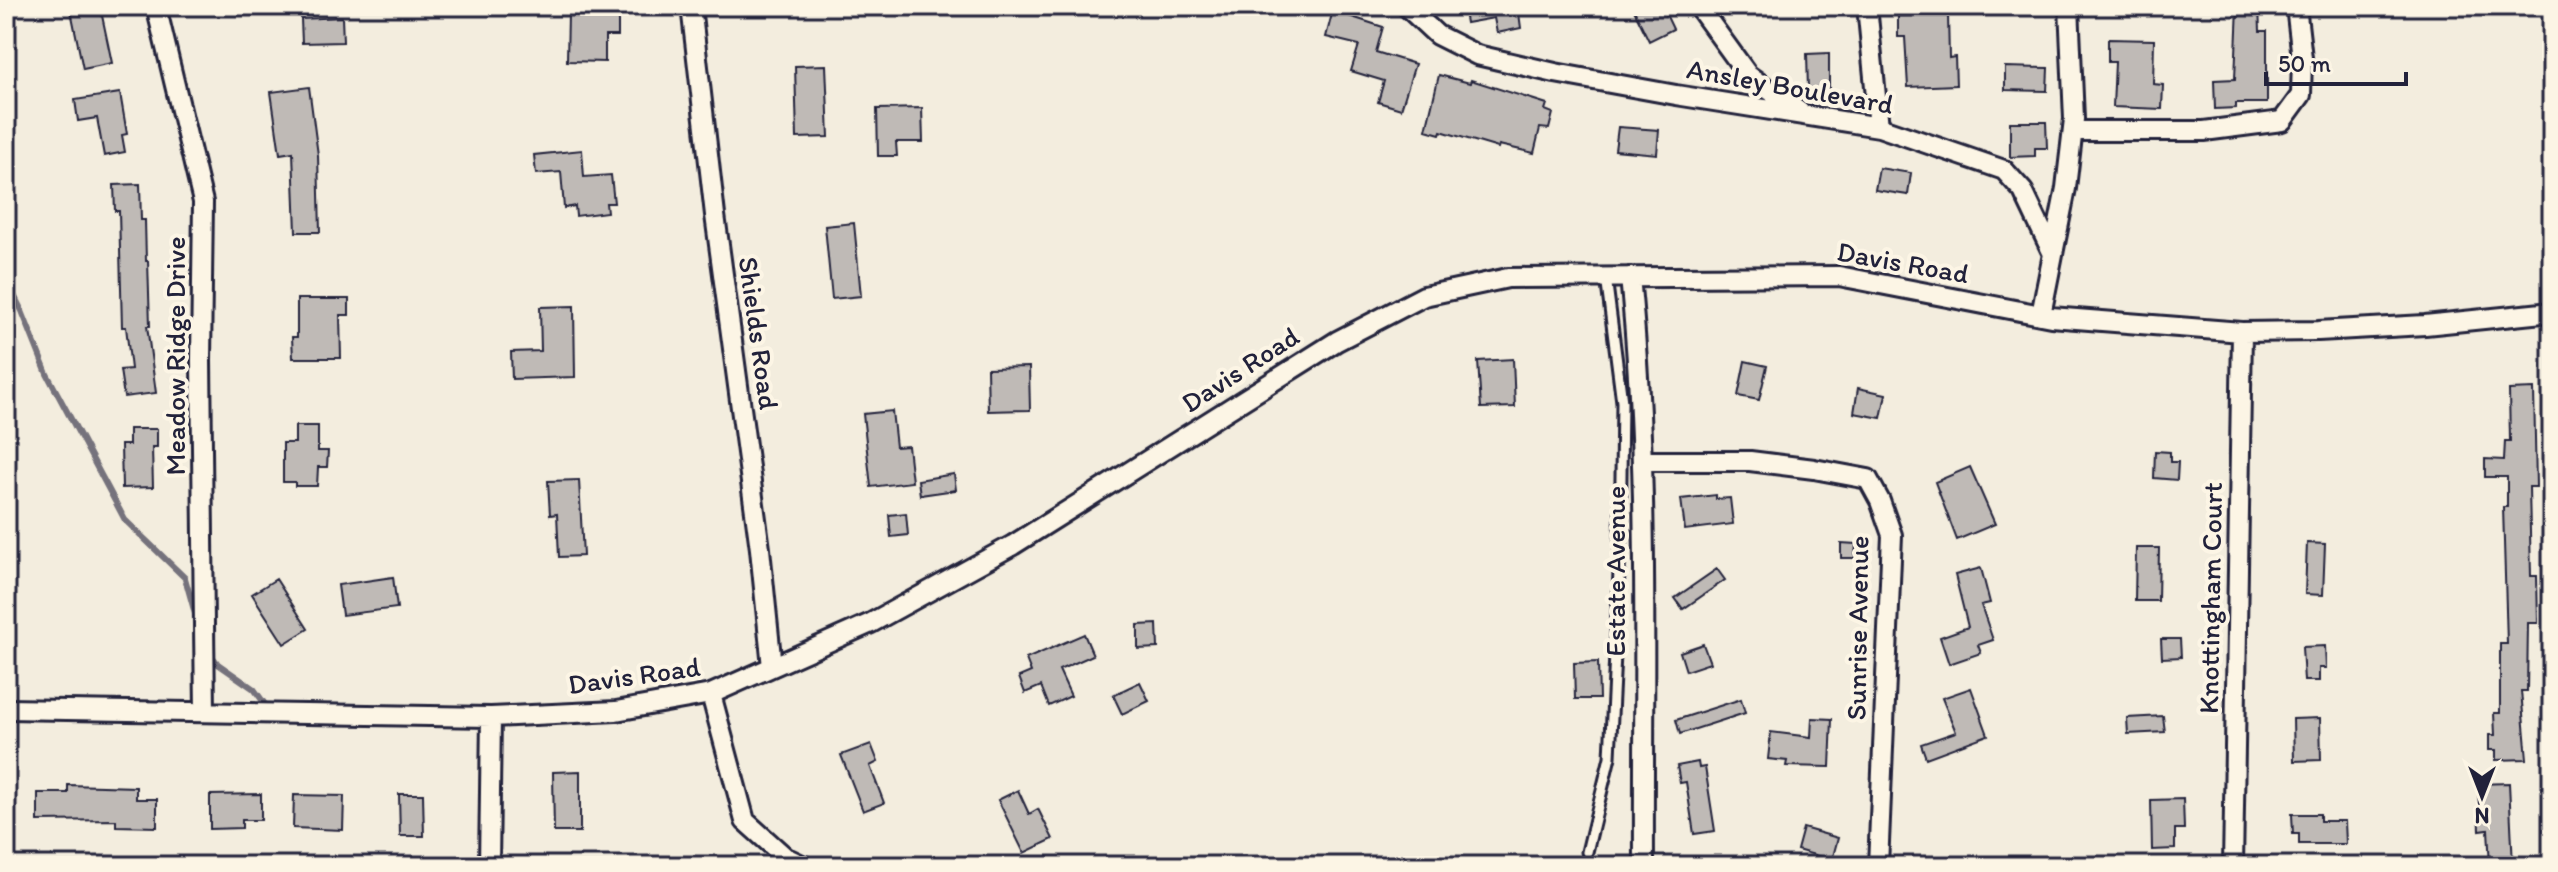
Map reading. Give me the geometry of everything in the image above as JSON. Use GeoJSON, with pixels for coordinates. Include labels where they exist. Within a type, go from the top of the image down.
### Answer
{"type":"FeatureCollection","features":[{"type":"Feature","properties":{"kind":"street","name":"Meadow Ridge Drive"},"geometry":{"type":"LineString","coordinates":[[156,6],[203,202],[201,361],[205,712]]}},
{"type":"Feature","properties":{"kind":"street","name":"Shields Road"},"geometry":{"type":"LineString","coordinates":[[691,6],[715,215],[760,549],[772,667]]}},
{"type":"Feature","properties":{"kind":"street","name":"Ansley Boulevard"},"geometry":{"type":"LineString","coordinates":[[1406,6],[1437,35],[1477,55],[1555,73],[1879,127],[2004,170],[2023,191],[2053,254]]}},
{"type":"Feature","properties":{"kind":"street"},"geometry":{"type":"LineString","coordinates":[[1698,6],[1748,75],[1805,115]]}},
{"type":"Feature","properties":{"kind":"street"},"geometry":{"type":"LineString","coordinates":[[1867,6],[1879,127]]}},
{"type":"Feature","properties":{"kind":"street"},"geometry":{"type":"LineString","coordinates":[[2041,315],[2066,188],[2073,131],[2073,45],[2069,6]]}},
{"type":"Feature","properties":{"kind":"street"},"geometry":{"type":"LineString","coordinates":[[2073,131],[2204,131],[2282,121],[2301,95],[2302,58],[2296,6]]}},
{"type":"Feature","properties":{"kind":"street","name":"Davis Road"},"geometry":{"type":"LineString","coordinates":[[6,709],[491,717],[616,711],[711,694],[871,623],[1013,545],[1337,341],[1424,296],[1508,278],[1839,276],[2041,315],[2242,332],[2425,325],[2552,312]]}},
{"type":"Feature","properties":{"kind":"street","name":"Estate Avenue"},"geometry":{"type":"LineString","coordinates":[[1630,277],[1639,362],[1643,461],[1644,866]]}},
{"type":"Feature","properties":{"kind":"street","name":"Knottingham Court"},"geometry":{"type":"LineString","coordinates":[[2233,866],[2242,332]]}},
{"type":"Feature","properties":{"kind":"street","name":"Sunrise Avenue"},"geometry":{"type":"LineString","coordinates":[[1643,461],[1750,461],[1868,479],[1892,535],[1878,866]]}},
{"type":"Feature","properties":{"kind":"street"},"geometry":{"type":"LineString","coordinates":[[711,694],[745,821],[785,857],[804,866]]}},
{"type":"Feature","properties":{"kind":"street"},"geometry":{"type":"LineString","coordinates":[[489,866],[491,717]]}},
{"type":"Feature","properties":{"kind":"lane"},"geometry":{"type":"LineString","coordinates":[[1587,852],[1610,757],[1620,551],[1622,402],[1606,277]]}},
{"type":"Feature","properties":{"kind":"building"},"geometry":{"type":"Polygon","coordinates":[[[70,6],[100,6],[112,63],[83,69],[70,6]]]}},
{"type":"Feature","properties":{"kind":"building"},"geometry":{"type":"Polygon","coordinates":[[[1334,6],[1352,6],[1349,16],[1383,27],[1376,52],[1415,64],[1401,109],[1378,102],[1384,81],[1351,71],[1359,45],[1326,37],[1334,6]]]}},
{"type":"Feature","properties":{"kind":"building"},"geometry":{"type":"Polygon","coordinates":[[[1463,6],[1518,6],[1521,28],[1497,33],[1494,18],[1466,23],[1463,6]]]}},
{"type":"Feature","properties":{"kind":"building"},"geometry":{"type":"Polygon","coordinates":[[[1632,6],[1662,6],[1673,29],[1649,41],[1632,6]]]}},
{"type":"Feature","properties":{"kind":"building"},"geometry":{"type":"Polygon","coordinates":[[[2238,6],[2259,6],[2260,31],[2267,31],[2267,103],[2236,103],[2236,108],[2215,109],[2214,80],[2235,79],[2238,6]]]}},
{"type":"Feature","properties":{"kind":"building"},"geometry":{"type":"Polygon","coordinates":[[[568,14],[618,15],[618,36],[605,36],[605,62],[567,61],[568,14]]]}},
{"type":"Feature","properties":{"kind":"building"},"geometry":{"type":"Polygon","coordinates":[[[1948,15],[1949,58],[1955,57],[1956,85],[1908,87],[1905,37],[1898,37],[1898,16],[1948,15]]]}},
{"type":"Feature","properties":{"kind":"building"},"geometry":{"type":"Polygon","coordinates":[[[342,17],[343,42],[302,43],[301,19],[342,17]]]}},
{"type":"Feature","properties":{"kind":"building"},"geometry":{"type":"Polygon","coordinates":[[[2108,39],[2154,40],[2153,84],[2163,85],[2162,109],[2113,107],[2115,62],[2108,62],[2108,39]]]}},
{"type":"Feature","properties":{"kind":"building"},"geometry":{"type":"Polygon","coordinates":[[[1829,53],[1829,90],[1808,90],[1807,54],[1829,53]]]}},
{"type":"Feature","properties":{"kind":"building"},"geometry":{"type":"Polygon","coordinates":[[[826,65],[829,137],[797,138],[795,66],[826,65]]]}},
{"type":"Feature","properties":{"kind":"building"},"geometry":{"type":"Polygon","coordinates":[[[2005,67],[2048,68],[2047,91],[2005,90],[2005,67]]]}},
{"type":"Feature","properties":{"kind":"building"},"geometry":{"type":"Polygon","coordinates":[[[1439,75],[1470,83],[1471,80],[1547,104],[1545,110],[1553,113],[1549,129],[1540,128],[1534,153],[1499,145],[1498,148],[1441,131],[1440,134],[1426,130],[1439,75]]]}},
{"type":"Feature","properties":{"kind":"building"},"geometry":{"type":"Polygon","coordinates":[[[309,87],[318,155],[320,232],[296,232],[293,152],[280,154],[271,92],[309,87]]]}},
{"type":"Feature","properties":{"kind":"building"},"geometry":{"type":"Polygon","coordinates":[[[120,93],[127,134],[122,135],[125,152],[104,156],[97,118],[78,121],[75,100],[120,93]]]}},
{"type":"Feature","properties":{"kind":"building"},"geometry":{"type":"Polygon","coordinates":[[[922,108],[923,142],[896,142],[897,156],[878,156],[877,109],[922,108]]]}},
{"type":"Feature","properties":{"kind":"building"},"geometry":{"type":"Polygon","coordinates":[[[2010,122],[2046,122],[2047,148],[2035,148],[2035,156],[2010,157],[2010,122]]]}},
{"type":"Feature","properties":{"kind":"building"},"geometry":{"type":"Polygon","coordinates":[[[1618,127],[1659,130],[1657,154],[1615,150],[1618,127]]]}},
{"type":"Feature","properties":{"kind":"building"},"geometry":{"type":"Polygon","coordinates":[[[582,150],[584,177],[611,175],[614,203],[606,203],[607,212],[576,216],[575,206],[564,208],[561,172],[536,174],[534,155],[582,150]]]}},
{"type":"Feature","properties":{"kind":"building"},"geometry":{"type":"Polygon","coordinates":[[[1879,168],[1911,173],[1908,195],[1875,190],[1879,168]]]}},
{"type":"Feature","properties":{"kind":"building"},"geometry":{"type":"Polygon","coordinates":[[[140,184],[141,220],[145,220],[148,261],[150,326],[147,326],[156,393],[124,397],[120,370],[131,369],[126,327],[122,327],[119,211],[115,211],[114,185],[140,184]]]}},
{"type":"Feature","properties":{"kind":"building"},"geometry":{"type":"Polygon","coordinates":[[[854,223],[861,296],[832,299],[825,226],[854,223]]]}},
{"type":"Feature","properties":{"kind":"building"},"geometry":{"type":"Polygon","coordinates":[[[297,299],[349,299],[349,315],[340,315],[341,358],[293,358],[292,337],[297,337],[297,299]]]}},
{"type":"Feature","properties":{"kind":"building"},"geometry":{"type":"Polygon","coordinates":[[[574,306],[575,377],[512,379],[511,352],[541,351],[540,307],[574,306]]]}},
{"type":"Feature","properties":{"kind":"building"},"geometry":{"type":"Polygon","coordinates":[[[1513,359],[1515,407],[1481,408],[1478,361],[1513,359]]]}},
{"type":"Feature","properties":{"kind":"building"},"geometry":{"type":"Polygon","coordinates":[[[1745,361],[1767,366],[1759,400],[1738,396],[1745,361]]]}},
{"type":"Feature","properties":{"kind":"building"},"geometry":{"type":"Polygon","coordinates":[[[1029,367],[1030,410],[988,411],[987,368],[1029,367]]]}},
{"type":"Feature","properties":{"kind":"building"},"geometry":{"type":"Polygon","coordinates":[[[1858,388],[1886,394],[1881,418],[1854,413],[1858,388]]]}},
{"type":"Feature","properties":{"kind":"building"},"geometry":{"type":"Polygon","coordinates":[[[2534,389],[2536,487],[2529,487],[2531,576],[2537,576],[2538,623],[2528,623],[2527,691],[2521,691],[2527,759],[2496,760],[2496,750],[2489,750],[2489,735],[2495,735],[2494,713],[2500,713],[2500,644],[2507,644],[2503,507],[2507,507],[2507,477],[2485,477],[2485,459],[2504,460],[2505,441],[2510,441],[2509,390],[2534,389]]]}},
{"type":"Feature","properties":{"kind":"building"},"geometry":{"type":"Polygon","coordinates":[[[892,411],[896,447],[908,446],[912,482],[871,487],[863,414],[892,411]]]}},
{"type":"Feature","properties":{"kind":"building"},"geometry":{"type":"Polygon","coordinates":[[[295,426],[318,426],[318,451],[328,451],[327,467],[318,467],[317,486],[295,486],[295,482],[283,482],[283,443],[295,443],[295,426]]]}},
{"type":"Feature","properties":{"kind":"building"},"geometry":{"type":"Polygon","coordinates":[[[129,429],[157,429],[157,447],[152,447],[153,487],[122,488],[121,445],[129,445],[129,429]]]}},
{"type":"Feature","properties":{"kind":"building"},"geometry":{"type":"Polygon","coordinates":[[[2155,451],[2170,452],[2170,462],[2178,462],[2177,480],[2154,478],[2155,451]]]}},
{"type":"Feature","properties":{"kind":"building"},"geometry":{"type":"Polygon","coordinates":[[[1970,467],[1995,524],[1957,540],[1935,482],[1970,467]]]}},
{"type":"Feature","properties":{"kind":"building"},"geometry":{"type":"Polygon","coordinates":[[[954,474],[956,490],[920,495],[918,480],[954,474]]]}},
{"type":"Feature","properties":{"kind":"building"},"geometry":{"type":"Polygon","coordinates":[[[579,480],[583,556],[559,557],[557,514],[550,515],[548,481],[579,480]]]}},
{"type":"Feature","properties":{"kind":"building"},"geometry":{"type":"Polygon","coordinates":[[[1716,495],[1716,499],[1730,498],[1733,524],[1685,530],[1681,499],[1716,495]]]}},
{"type":"Feature","properties":{"kind":"building"},"geometry":{"type":"Polygon","coordinates":[[[906,513],[908,535],[891,537],[889,515],[906,513]]]}},
{"type":"Feature","properties":{"kind":"building"},"geometry":{"type":"Polygon","coordinates":[[[1841,543],[1856,544],[1855,558],[1841,558],[1841,543]]]}},
{"type":"Feature","properties":{"kind":"building"},"geometry":{"type":"Polygon","coordinates":[[[2307,543],[2325,544],[2323,595],[2305,594],[2307,543]]]}},
{"type":"Feature","properties":{"kind":"building"},"geometry":{"type":"Polygon","coordinates":[[[2136,548],[2159,548],[2158,601],[2135,601],[2136,548]]]}},
{"type":"Feature","properties":{"kind":"building"},"geometry":{"type":"Polygon","coordinates":[[[1981,568],[1990,603],[1981,605],[1993,640],[1978,645],[1981,653],[1949,664],[1940,637],[1968,627],[1955,575],[1981,568]]]}},
{"type":"Feature","properties":{"kind":"building"},"geometry":{"type":"Polygon","coordinates":[[[1717,569],[1725,580],[1683,609],[1675,598],[1717,569]]]}},
{"type":"Feature","properties":{"kind":"building"},"geometry":{"type":"Polygon","coordinates":[[[393,577],[397,608],[342,615],[338,585],[393,577]]]}},
{"type":"Feature","properties":{"kind":"building"},"geometry":{"type":"Polygon","coordinates":[[[276,579],[308,629],[284,644],[252,594],[276,579]]]}},
{"type":"Feature","properties":{"kind":"building"},"geometry":{"type":"Polygon","coordinates":[[[1157,624],[1158,648],[1138,649],[1138,625],[1157,624]]]}},
{"type":"Feature","properties":{"kind":"building"},"geometry":{"type":"Polygon","coordinates":[[[1084,634],[1093,655],[1059,670],[1071,696],[1049,706],[1041,686],[1025,693],[1019,677],[1031,672],[1026,659],[1084,634]]]}},
{"type":"Feature","properties":{"kind":"building"},"geometry":{"type":"Polygon","coordinates":[[[2161,639],[2180,639],[2181,657],[2162,658],[2161,639]]]}},
{"type":"Feature","properties":{"kind":"building"},"geometry":{"type":"Polygon","coordinates":[[[1703,644],[1710,663],[1686,671],[1680,652],[1703,644]]]}},
{"type":"Feature","properties":{"kind":"building"},"geometry":{"type":"Polygon","coordinates":[[[2325,646],[2326,668],[2319,668],[2319,681],[2304,681],[2302,647],[2325,646]]]}},
{"type":"Feature","properties":{"kind":"building"},"geometry":{"type":"Polygon","coordinates":[[[1598,662],[1599,699],[1575,699],[1574,663],[1598,662]]]}},
{"type":"Feature","properties":{"kind":"building"},"geometry":{"type":"Polygon","coordinates":[[[1140,682],[1149,701],[1122,714],[1113,695],[1140,682]]]}},
{"type":"Feature","properties":{"kind":"building"},"geometry":{"type":"Polygon","coordinates":[[[1971,688],[1988,735],[1926,758],[1921,744],[1956,732],[1942,698],[1971,688]]]}},
{"type":"Feature","properties":{"kind":"building"},"geometry":{"type":"Polygon","coordinates":[[[1741,699],[1745,713],[1680,734],[1676,720],[1741,699]]]}},
{"type":"Feature","properties":{"kind":"building"},"geometry":{"type":"Polygon","coordinates":[[[2163,716],[2165,732],[2128,734],[2127,718],[2163,716]]]}},
{"type":"Feature","properties":{"kind":"building"},"geometry":{"type":"Polygon","coordinates":[[[1812,718],[1832,719],[1830,767],[1786,766],[1787,761],[1768,759],[1771,732],[1811,737],[1812,718]]]}},
{"type":"Feature","properties":{"kind":"building"},"geometry":{"type":"Polygon","coordinates":[[[2320,718],[2321,760],[2294,761],[2293,719],[2320,718]]]}},
{"type":"Feature","properties":{"kind":"building"},"geometry":{"type":"Polygon","coordinates":[[[871,744],[878,762],[870,766],[884,803],[863,811],[841,755],[871,744]]]}},
{"type":"Feature","properties":{"kind":"building"},"geometry":{"type":"Polygon","coordinates":[[[1698,762],[1699,768],[1705,767],[1715,831],[1694,834],[1686,782],[1680,783],[1677,766],[1698,762]]]}},
{"type":"Feature","properties":{"kind":"building"},"geometry":{"type":"Polygon","coordinates":[[[580,771],[580,832],[554,832],[553,772],[580,771]]]}},
{"type":"Feature","properties":{"kind":"building"},"geometry":{"type":"Polygon","coordinates":[[[2509,783],[2513,866],[2490,866],[2488,829],[2480,830],[2478,784],[2509,783]]]}},
{"type":"Feature","properties":{"kind":"building"},"geometry":{"type":"Polygon","coordinates":[[[68,785],[136,787],[136,799],[157,799],[157,827],[116,826],[116,820],[38,821],[38,793],[68,793],[68,785]]]}},
{"type":"Feature","properties":{"kind":"building"},"geometry":{"type":"Polygon","coordinates":[[[1018,790],[1029,814],[1038,809],[1053,839],[1024,853],[998,800],[1018,790]]]}},
{"type":"Feature","properties":{"kind":"building"},"geometry":{"type":"Polygon","coordinates":[[[261,794],[261,820],[242,820],[242,828],[210,829],[210,795],[261,794]]]}},
{"type":"Feature","properties":{"kind":"building"},"geometry":{"type":"Polygon","coordinates":[[[399,794],[423,794],[424,836],[400,836],[399,794]]]}},
{"type":"Feature","properties":{"kind":"building"},"geometry":{"type":"Polygon","coordinates":[[[294,795],[344,796],[343,830],[293,828],[294,795]]]}},
{"type":"Feature","properties":{"kind":"building"},"geometry":{"type":"Polygon","coordinates":[[[2183,799],[2184,829],[2175,829],[2175,849],[2152,850],[2151,800],[2183,799]]]}},
{"type":"Feature","properties":{"kind":"building"},"geometry":{"type":"Polygon","coordinates":[[[2292,814],[2320,814],[2320,821],[2345,821],[2346,844],[2299,844],[2299,834],[2293,834],[2292,814]]]}},
{"type":"Feature","properties":{"kind":"building"},"geometry":{"type":"Polygon","coordinates":[[[1803,828],[1838,838],[1832,860],[1797,850],[1803,828]]]}},
{"type":"Feature","properties":{"kind":"waterway"},"geometry":{"type":"LineString","coordinates":[[6,279],[47,374],[125,520],[185,578],[197,621]]}},
{"type":"Feature","properties":{"kind":"waterway"},"geometry":{"type":"LineString","coordinates":[[210,653],[218,664],[254,689],[270,711]]}}]}
